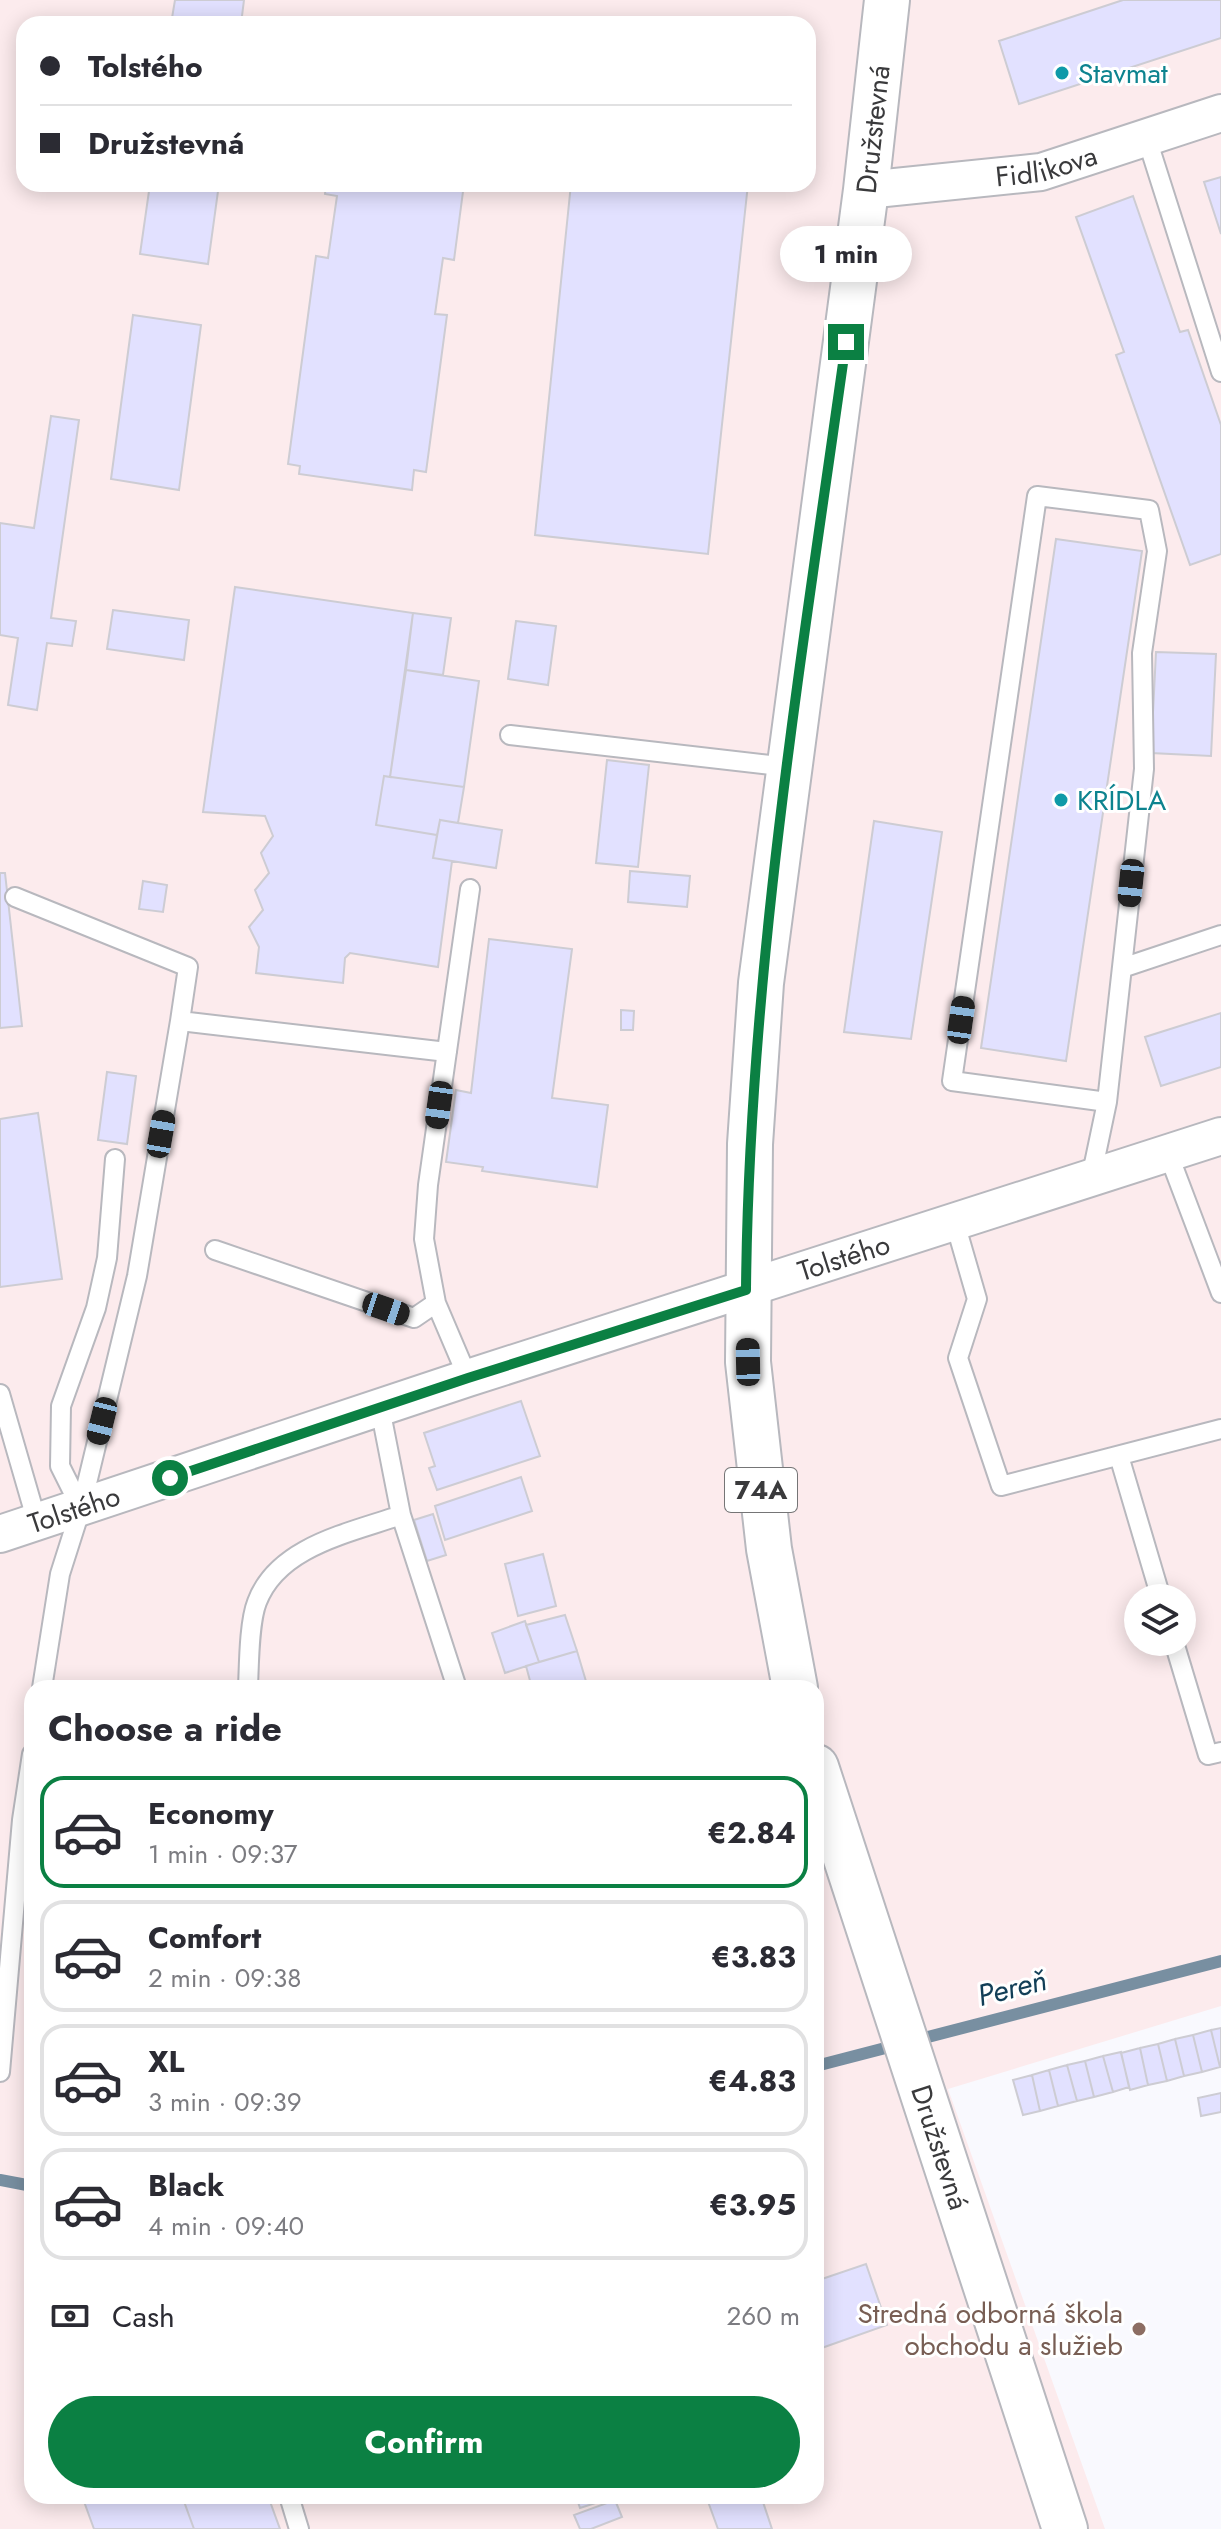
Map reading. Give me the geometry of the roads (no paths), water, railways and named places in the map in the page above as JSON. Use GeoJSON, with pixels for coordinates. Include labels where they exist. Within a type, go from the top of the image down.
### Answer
{"type":"FeatureCollection","features":[{"type":"Feature","properties":{"kind":"main road","name":"Družstevná"},"geometry":{"type":"LineString","coordinates":[[794,1680],[760,1478],[748,1362],[748,1185],[761,983],[866,190],[887,0]]}},
{"type":"Feature","properties":{"kind":"main road","name":"Družstevná"},"geometry":{"type":"LineString","coordinates":[[824,1792],[1065,2529]]}},
{"type":"Feature","properties":{"kind":"street","name":"Fidlikova"},"geometry":{"type":"LineString","coordinates":[[866,190],[1041,172],[1221,113]]}},
{"type":"Feature","properties":{"kind":"street","name":"Tolstého"},"geometry":{"type":"LineString","coordinates":[[0,1534],[468,1378],[1221,1136]]}},
{"type":"Feature","properties":{"kind":"lane"},"geometry":{"type":"LineString","coordinates":[[1147,139],[1221,372]]}},
{"type":"Feature","properties":{"kind":"lane"},"geometry":{"type":"LineString","coordinates":[[1091,1178],[1107,1102],[1144,769],[1142,653],[1157,551],[1149,510],[1037,496],[952,1081],[1107,1102]]}},
{"type":"Feature","properties":{"kind":"lane"},"geometry":{"type":"LineString","coordinates":[[510,735],[788,767]]}},
{"type":"Feature","properties":{"kind":"lane"},"geometry":{"type":"LineString","coordinates":[[468,1378],[436,1303],[424,1239],[470,889]]}},
{"type":"Feature","properties":{"kind":"lane"},"geometry":{"type":"LineString","coordinates":[[15,897],[188,967],[137,1276],[81,1508],[60,1574],[43,1680]]}},
{"type":"Feature","properties":{"kind":"lane"},"geometry":{"type":"LineString","coordinates":[[1122,968],[1221,935]]}},
{"type":"Feature","properties":{"kind":"lane"},"geometry":{"type":"LineString","coordinates":[[180,1021],[447,1052]]}},
{"type":"Feature","properties":{"kind":"lane"},"geometry":{"type":"LineString","coordinates":[[1168,1153],[1221,1293]]}},
{"type":"Feature","properties":{"kind":"lane"},"geometry":{"type":"LineString","coordinates":[[81,1508],[60,1466],[61,1406],[96,1308],[104,1270],[115,1159]]}},
{"type":"Feature","properties":{"kind":"lane"},"geometry":{"type":"LineString","coordinates":[[955,1223],[977,1299],[958,1358],[1001,1486],[1221,1429]]}},
{"type":"Feature","properties":{"kind":"lane"},"geometry":{"type":"LineString","coordinates":[[215,1250],[414,1318],[436,1303]]}},
{"type":"Feature","properties":{"kind":"lane"},"geometry":{"type":"LineString","coordinates":[[0,1394],[37,1522]]}},
{"type":"Feature","properties":{"kind":"lane"},"geometry":{"type":"LineString","coordinates":[[380,1408],[401,1515],[454,1680]]}},
{"type":"Feature","properties":{"kind":"lane"},"geometry":{"type":"LineString","coordinates":[[1119,1456],[1157,1584]]}},
{"type":"Feature","properties":{"kind":"lane"},"geometry":{"type":"LineString","coordinates":[[249,1680],[256,1603],[278,1566],[327,1540],[401,1515]]}},
{"type":"Feature","properties":{"kind":"lane"},"geometry":{"type":"LineString","coordinates":[[1178,1656],[1208,1755],[1221,1752]]}},
{"type":"Feature","properties":{"kind":"lane"},"geometry":{"type":"LineString","coordinates":[[0,2072],[24,1807]]}},
{"type":"Feature","properties":{"kind":"lane"},"geometry":{"type":"LineString","coordinates":[[291,2504],[299,2529]]}},
{"type":"Feature","properties":{"kind":"waterway","name":"Pereň"},"geometry":{"type":"LineString","coordinates":[[824,2064],[1221,1961]]}},
{"type":"Feature","properties":{"kind":"waterway","name":"Pereň"},"geometry":{"type":"LineString","coordinates":[[0,2180],[24,2184]]}},
{"type":"Feature","properties":{"kind":"place","name":"Stavmat"},"geometry":{"type":"Point","coordinates":[1062,73]}},
{"type":"Feature","properties":{"kind":"place","name":"KRÍDLA"},"geometry":{"type":"Point","coordinates":[1061,800]}},
{"type":"Feature","properties":{"kind":"place","name":"Stredná odborná škola obchodu a služieb"},"geometry":{"type":"Point","coordinates":[1139,2329]}}]}
